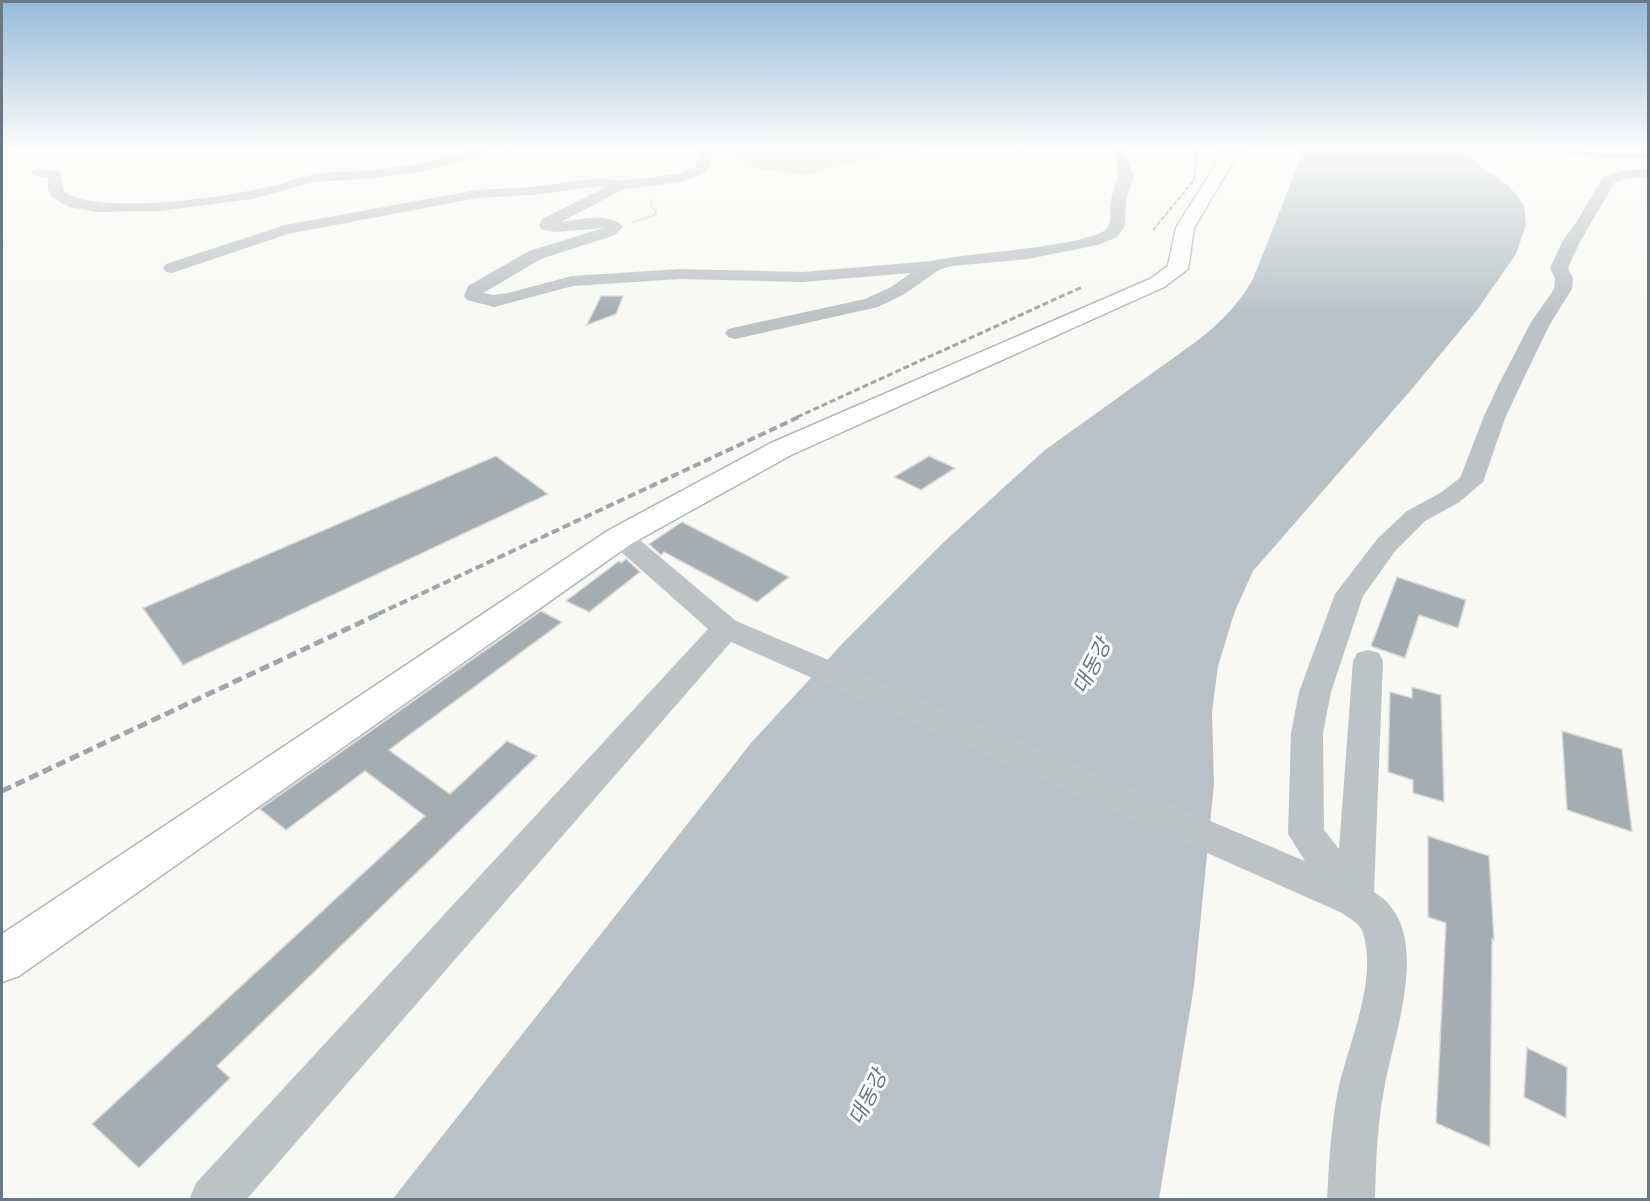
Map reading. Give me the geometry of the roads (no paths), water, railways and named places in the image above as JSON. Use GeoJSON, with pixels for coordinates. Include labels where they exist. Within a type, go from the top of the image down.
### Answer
{"type":"FeatureCollection","features":[{"type":"Feature","properties":{"kind":"main road"},"geometry":{"type":"LineString","coordinates":[[2,960],[620,537],[782,449],[1157,283],[1178,269],[1185,228],[1199,204]]}},
{"type":"Feature","properties":{"kind":"street"},"geometry":{"type":"LineString","coordinates":[[79,204],[144,207],[189,204]]}},
{"type":"Feature","properties":{"kind":"street"},"geometry":{"type":"LineString","coordinates":[[172,268],[285,230],[429,204]]}},
{"type":"Feature","properties":{"kind":"street"},"geometry":{"type":"LineString","coordinates":[[582,204],[548,222],[547,226],[567,227],[600,222],[611,223],[615,227],[602,235],[535,255],[474,290],[473,296],[480,299],[502,300],[573,281],[680,274],[803,277],[933,266],[972,258],[1028,254],[1098,240],[1111,234],[1117,226],[1118,204]]}},
{"type":"Feature","properties":{"kind":"street"},"geometry":{"type":"LineString","coordinates":[[1342,895],[1306,834],[1307,733],[1315,692],[1348,594],[1387,544],[1416,516],[1449,498],[1471,482],[1495,416],[1510,384],[1540,324],[1563,289],[1564,278],[1559,267],[1571,240],[1595,204]]}},
{"type":"Feature","properties":{"kind":"street"},"geometry":{"type":"LineString","coordinates":[[735,333],[871,303],[897,291],[933,266]]}},
{"type":"Feature","properties":{"kind":"street"},"geometry":{"type":"LineString","coordinates":[[620,537],[726,628],[1342,895],[1372,912],[1383,932],[1388,962],[1378,1017],[1360,1090],[1352,1200]]}},
{"type":"Feature","properties":{"kind":"street"},"geometry":{"type":"LineString","coordinates":[[213,1200],[726,628]]}},
{"type":"Feature","properties":{"kind":"street"},"geometry":{"type":"LineString","coordinates":[[1342,895],[1368,661]]}},
{"type":"Feature","properties":{"kind":"water","name":"대동강"},"geometry":{"type":"Polygon","coordinates":[[[1283,204],[1524,205],[1526,225],[1516,254],[1477,310],[1411,390],[1253,571],[1235,611],[1218,666],[1212,712],[1214,784],[1194,986],[1159,1199],[392,1200],[751,743],[843,643],[946,540],[1045,450],[1197,341],[1235,305],[1253,279],[1283,204]]]}},
{"type":"Feature","properties":{"kind":"railway"},"geometry":{"type":"LineString","coordinates":[[1153,230],[1174,204]]}},
{"type":"Feature","properties":{"kind":"railway"},"geometry":{"type":"LineString","coordinates":[[797,417],[1082,287]]}},
{"type":"Feature","properties":{"kind":"railway"},"geometry":{"type":"LineString","coordinates":[[378,614],[801,416]]}},
{"type":"Feature","properties":{"kind":"railway"},"geometry":{"type":"LineString","coordinates":[[2,791],[381,613]]}}]}
